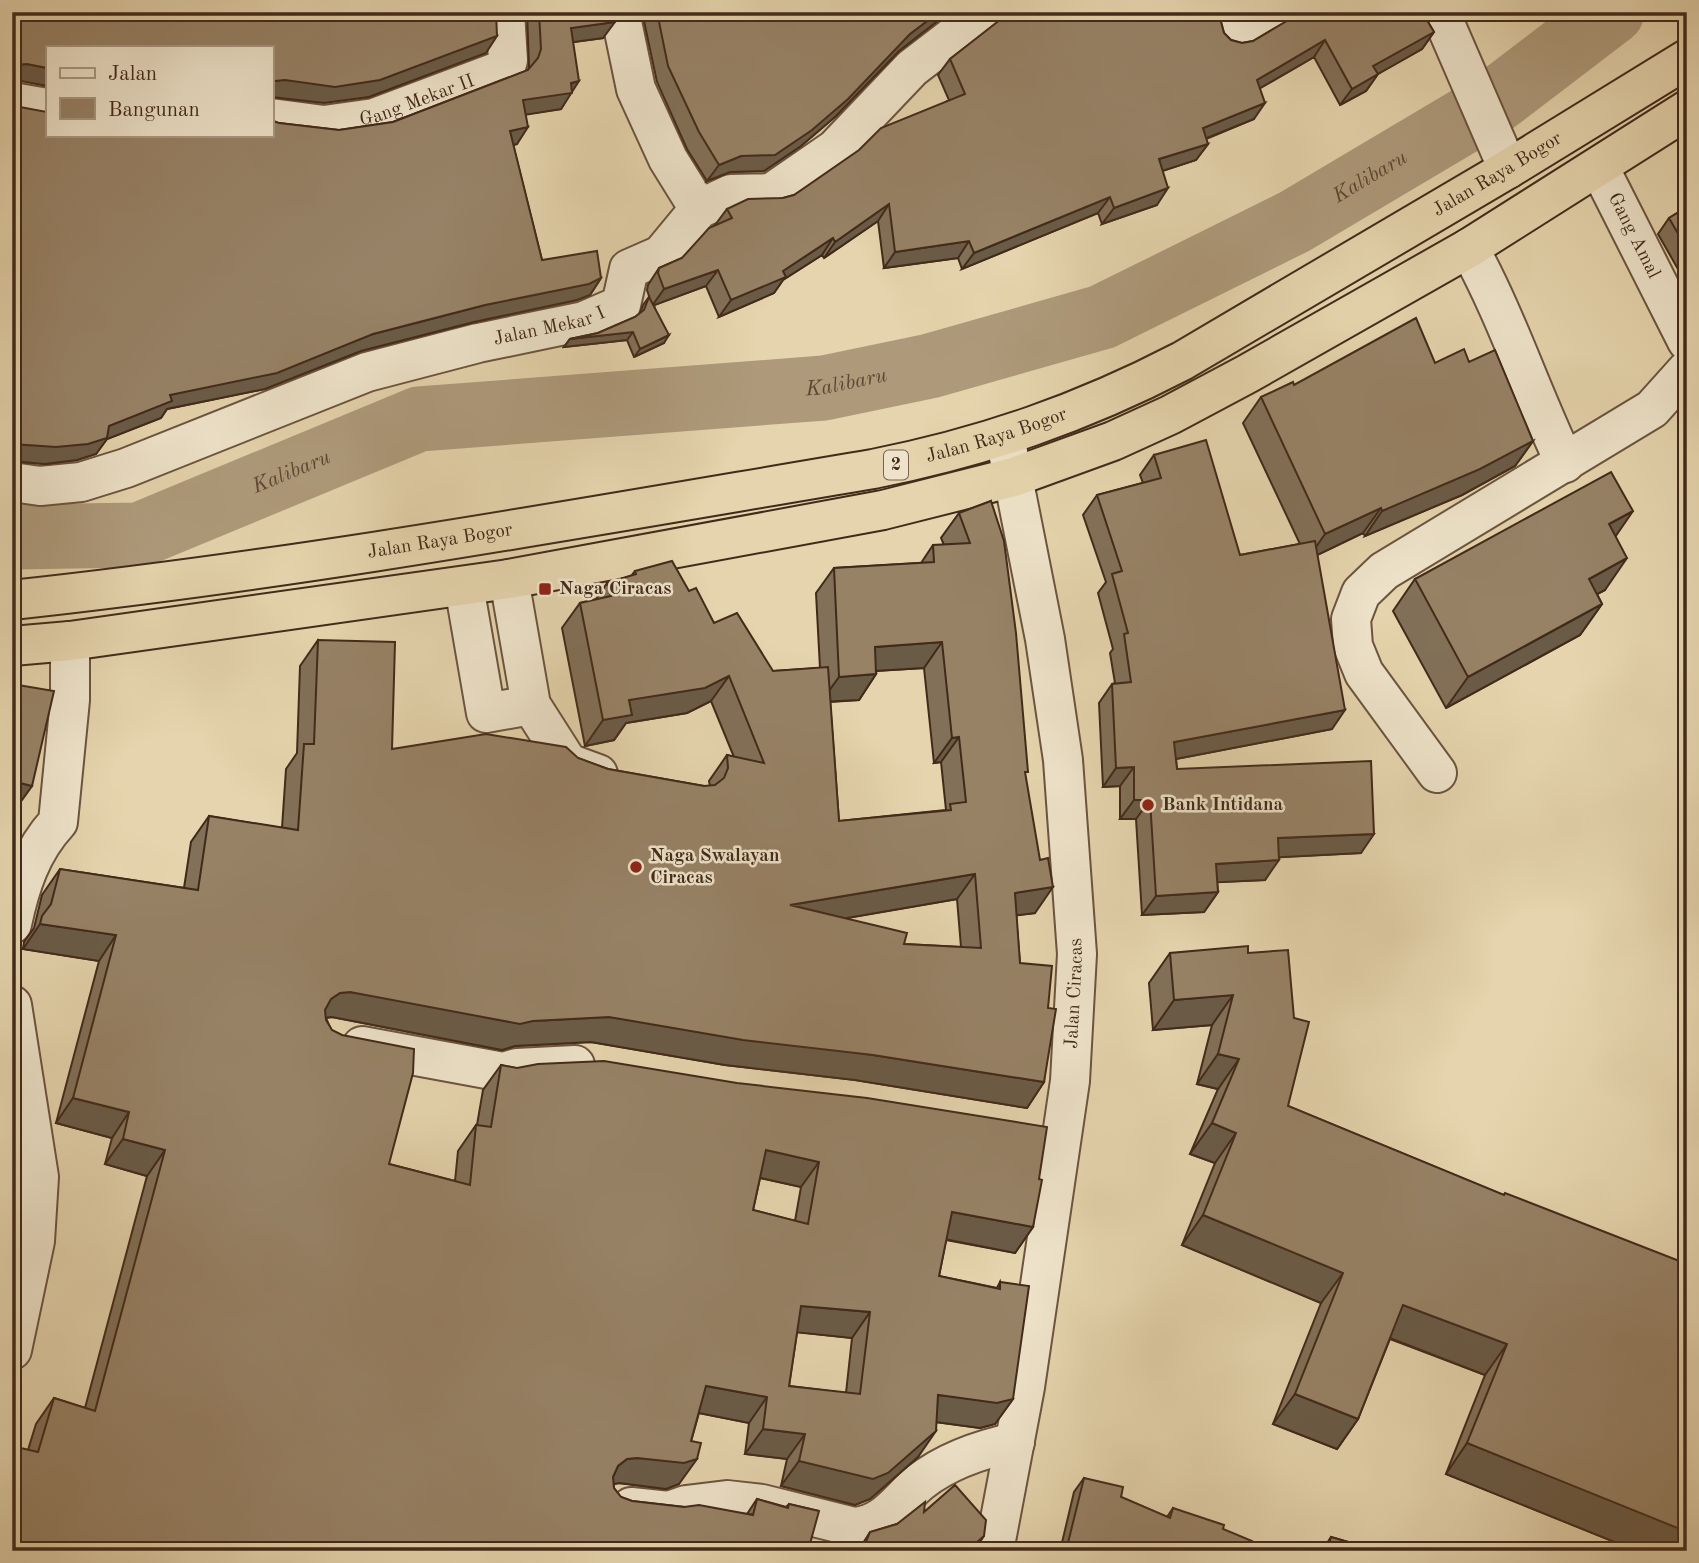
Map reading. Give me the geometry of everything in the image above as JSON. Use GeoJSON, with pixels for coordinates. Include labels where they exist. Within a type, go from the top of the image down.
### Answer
{"type":"FeatureCollection","features":[{"type":"Feature","properties":{"kind":"highway","name":"Jalan Raya Bogor"},"geometry":{"type":"LineString","coordinates":[[12,600],[338,559],[873,470],[1005,437],[1075,411],[1171,366],[1502,156],[1687,59]]}},
{"type":"Feature","properties":{"kind":"highway","name":"2"},"geometry":{"type":"LineString","coordinates":[[12,646],[70,641],[509,579],[883,510],[1014,477],[1113,441],[1170,415],[1469,248],[1687,110]]}},
{"type":"Feature","properties":{"kind":"street","name":"Gang Mekar II"},"geometry":{"type":"LineString","coordinates":[[273,118],[324,125],[374,118],[499,71],[506,67],[508,61],[505,12]]}},
{"type":"Feature","properties":{"kind":"street"},"geometry":{"type":"LineString","coordinates":[[620,12],[636,89],[668,159],[699,209]]}},
{"type":"Feature","properties":{"kind":"street","name":"Jalan Mekar I"},"geometry":{"type":"LineString","coordinates":[[12,482],[40,486],[81,482],[126,468],[367,372],[478,343],[584,321],[621,305],[629,270],[661,254],[699,209],[731,194],[771,193],[835,149],[912,68],[985,12]]}},
{"type":"Feature","properties":{"kind":"street"},"geometry":{"type":"LineString","coordinates":[[1231,38],[1277,12]]}},
{"type":"Feature","properties":{"kind":"street"},"geometry":{"type":"LineString","coordinates":[[1440,12],[1502,156]]}},
{"type":"Feature","properties":{"kind":"street"},"geometry":{"type":"LineString","coordinates":[[12,102],[46,108]]}},
{"type":"Feature","properties":{"kind":"street","name":"Gang Amal"},"geometry":{"type":"LineString","coordinates":[[1599,167],[1687,341]]}},
{"type":"Feature","properties":{"kind":"street"},"geometry":{"type":"LineString","coordinates":[[1469,248],[1566,463]]}},
{"type":"Feature","properties":{"kind":"street"},"geometry":{"type":"LineString","coordinates":[[1437,773],[1364,673],[1353,646],[1351,620],[1361,593],[1384,571],[1652,409],[1687,370]]}},
{"type":"Feature","properties":{"kind":"street","name":"Jalan Ciracas"},"geometry":{"type":"LineString","coordinates":[[993,1551],[1016,1442],[1045,1130],[1070,1081],[1077,954],[1063,760],[1045,639],[1005,437]]}},
{"type":"Feature","properties":{"kind":"street"},"geometry":{"type":"LineString","coordinates":[[509,579],[531,705],[568,764],[594,773],[635,780]]}},
{"type":"Feature","properties":{"kind":"street"},"geometry":{"type":"LineString","coordinates":[[464,586],[486,713],[531,705]]}},
{"type":"Feature","properties":{"kind":"street"},"geometry":{"type":"LineString","coordinates":[[12,924],[33,857],[44,837],[58,822],[70,700],[70,641]]}},
{"type":"Feature","properties":{"kind":"street"},"geometry":{"type":"LineString","coordinates":[[12,1005],[39,1177],[34,1241],[12,1350]]}},
{"type":"Feature","properties":{"kind":"street"},"geometry":{"type":"LineString","coordinates":[[329,1039],[503,1072],[521,1067],[588,1064],[608,1067]]}},
{"type":"Feature","properties":{"kind":"street"},"geometry":{"type":"LineString","coordinates":[[617,1505],[669,1511],[686,1505],[727,1500],[762,1504],[854,1527],[869,1526],[922,1481],[974,1451],[1016,1442]]}},
{"type":"Feature","properties":{"kind":"building"},"geometry":{"type":"Polygon","coordinates":[[[12,12],[496,12],[497,36],[380,80],[335,87],[285,80],[273,82],[273,46],[46,46],[46,68],[27,64],[15,65],[12,68],[12,12]]]}},
{"type":"Feature","properties":{"kind":"building"},"geometry":{"type":"Polygon","coordinates":[[[539,12],[613,12],[615,22],[571,28],[579,81],[571,83],[572,93],[523,100],[528,127],[510,131],[542,260],[597,251],[601,278],[589,284],[485,305],[373,334],[277,373],[170,395],[172,401],[109,426],[107,438],[88,444],[56,447],[12,444],[12,104],[46,112],[46,136],[273,136],[273,121],[339,130],[393,122],[528,70],[538,58],[541,49],[539,12]]]}},
{"type":"Feature","properties":{"kind":"building"},"geometry":{"type":"Polygon","coordinates":[[[657,12],[939,12],[910,34],[848,99],[812,130],[775,155],[741,156],[719,165],[699,132],[668,66],[657,12]]]}},
{"type":"Feature","properties":{"kind":"building"},"geometry":{"type":"Polygon","coordinates":[[[1010,12],[1223,12],[1221,22],[1224,33],[1231,40],[1242,43],[1253,41],[1302,12],[1422,12],[1434,32],[1373,66],[1378,74],[1352,89],[1325,40],[1257,80],[1265,103],[1203,128],[1208,144],[1159,159],[1168,188],[1114,208],[1110,197],[974,253],[969,241],[895,252],[889,204],[835,242],[833,238],[783,271],[786,277],[731,300],[718,270],[664,289],[658,273],[659,268],[682,258],[709,228],[732,218],[727,209],[748,199],[794,195],[859,150],[881,128],[965,94],[950,59],[1010,12]]]}},
{"type":"Feature","properties":{"kind":"building"},"geometry":{"type":"Polygon","coordinates":[[[1687,207],[1687,249],[1669,218],[1687,207]]]}},
{"type":"Feature","properties":{"kind":"building"},"geometry":{"type":"Polygon","coordinates":[[[649,297],[669,335],[640,349],[633,332],[570,339],[598,333],[635,317],[644,310],[649,297]]]}},
{"type":"Feature","properties":{"kind":"building"},"geometry":{"type":"Polygon","coordinates":[[[1416,318],[1435,363],[1464,349],[1469,362],[1495,350],[1533,441],[1480,469],[1382,511],[1381,508],[1325,534],[1261,397],[1293,382],[1294,385],[1416,318]]]}},
{"type":"Feature","properties":{"kind":"building"},"geometry":{"type":"Polygon","coordinates":[[[1206,440],[1240,555],[1315,541],[1345,710],[1174,742],[1177,769],[1371,761],[1374,834],[1278,838],[1279,860],[1216,864],[1218,892],[1156,896],[1150,800],[1134,800],[1134,767],[1116,768],[1112,684],[1131,682],[1124,634],[1128,633],[1112,574],[1122,571],[1097,495],[1161,478],[1154,455],[1206,440]]]}},
{"type":"Feature","properties":{"kind":"building"},"geometry":{"type":"Polygon","coordinates":[[[1611,472],[1633,511],[1609,524],[1627,558],[1589,579],[1602,604],[1468,677],[1415,579],[1611,472]]]}},
{"type":"Feature","properties":{"kind":"building"},"geometry":{"type":"Polygon","coordinates":[[[991,501],[1004,541],[1016,633],[1028,772],[1025,772],[1040,860],[1048,858],[1053,887],[1015,893],[1020,963],[1052,966],[1048,1008],[1056,1009],[1044,1082],[873,1055],[743,1040],[609,1017],[520,1024],[350,992],[340,993],[331,999],[325,1010],[326,1020],[332,1030],[342,1035],[414,1049],[413,1073],[389,1164],[470,1185],[476,1125],[491,1127],[501,1065],[517,1068],[538,1064],[604,1061],[737,1083],[867,1098],[1047,1127],[1039,1179],[1042,1180],[1033,1227],[952,1212],[939,1276],[1000,1289],[1000,1282],[1029,1286],[1013,1399],[997,1403],[938,1395],[936,1431],[888,1473],[873,1479],[799,1461],[805,1434],[763,1429],[767,1397],[706,1386],[691,1441],[701,1443],[697,1459],[684,1463],[627,1459],[618,1466],[613,1477],[614,1488],[621,1497],[632,1501],[684,1507],[699,1505],[753,1515],[757,1499],[788,1508],[789,1504],[819,1511],[808,1551],[12,1551],[12,1446],[38,1452],[54,1398],[95,1411],[165,1150],[123,1139],[129,1112],[73,1098],[116,935],[40,924],[42,916],[51,904],[60,869],[198,890],[209,816],[298,830],[304,744],[314,744],[318,640],[395,642],[392,749],[486,734],[566,747],[578,758],[608,769],[704,786],[715,785],[724,778],[728,768],[727,755],[764,763],[729,676],[705,688],[629,700],[632,715],[603,720],[580,603],[611,596],[607,583],[636,574],[635,571],[672,561],[689,591],[696,588],[714,623],[737,613],[773,671],[828,667],[839,821],[951,810],[950,804],[966,802],[959,737],[952,738],[942,642],[875,647],[876,674],[839,677],[834,568],[934,562],[933,545],[970,543],[959,513],[991,501]],[[975,874],[790,905],[907,933],[904,944],[981,948],[975,874]],[[766,1150],[753,1210],[808,1224],[819,1162],[766,1150]],[[801,1306],[789,1386],[860,1394],[870,1312],[801,1306]]]}},
{"type":"Feature","properties":{"kind":"building"},"geometry":{"type":"Polygon","coordinates":[[[12,684],[54,691],[32,786],[12,781],[12,684]]]}},
{"type":"Feature","properties":{"kind":"building"},"geometry":{"type":"Polygon","coordinates":[[[1248,946],[1248,953],[1288,950],[1294,1018],[1309,1022],[1288,1106],[1504,1195],[1505,1193],[1687,1264],[1685,1531],[1467,1443],[1507,1344],[1403,1305],[1358,1419],[1295,1394],[1343,1273],[1203,1215],[1236,1133],[1212,1123],[1239,1059],[1218,1054],[1233,995],[1174,1000],[1170,953],[1248,946]]]}},
{"type":"Feature","properties":{"kind":"building"},"geometry":{"type":"Polygon","coordinates":[[[12,1034],[16,1035],[12,1051],[12,1034]]]}},
{"type":"Feature","properties":{"kind":"building"},"geometry":{"type":"Polygon","coordinates":[[[1084,1478],[1123,1487],[1121,1497],[1170,1518],[1173,1508],[1224,1525],[1223,1529],[1252,1541],[1248,1551],[1165,1551],[1141,1543],[1138,1551],[1127,1551],[1110,1544],[1108,1551],[1066,1551],[1084,1478]]]}},
{"type":"Feature","properties":{"kind":"building"},"geometry":{"type":"Polygon","coordinates":[[[955,1485],[986,1520],[984,1536],[967,1551],[862,1551],[870,1532],[897,1524],[925,1502],[924,1512],[955,1485]]]}},
{"type":"Feature","properties":{"kind":"building"},"geometry":{"type":"Polygon","coordinates":[[[1331,1537],[1379,1551],[1327,1551],[1331,1537]]]}},
{"type":"Feature","properties":{"kind":"waterway","name":"Kalibaru"},"geometry":{"type":"LineString","coordinates":[[12,537],[139,535],[419,419],[824,388],[930,366],[1102,317],[1294,222],[1486,108],[1612,12]]}},
{"type":"Feature","properties":{"kind":"place","name":"Naga Ciracas"},"geometry":{"type":"Point","coordinates":[545,589]}},
{"type":"Feature","properties":{"kind":"place","name":"Bank Intidana"},"geometry":{"type":"Point","coordinates":[1148,805]}},
{"type":"Feature","properties":{"kind":"place","name":"Naga Swalayan Ciracas"},"geometry":{"type":"Point","coordinates":[636,867]}}]}
